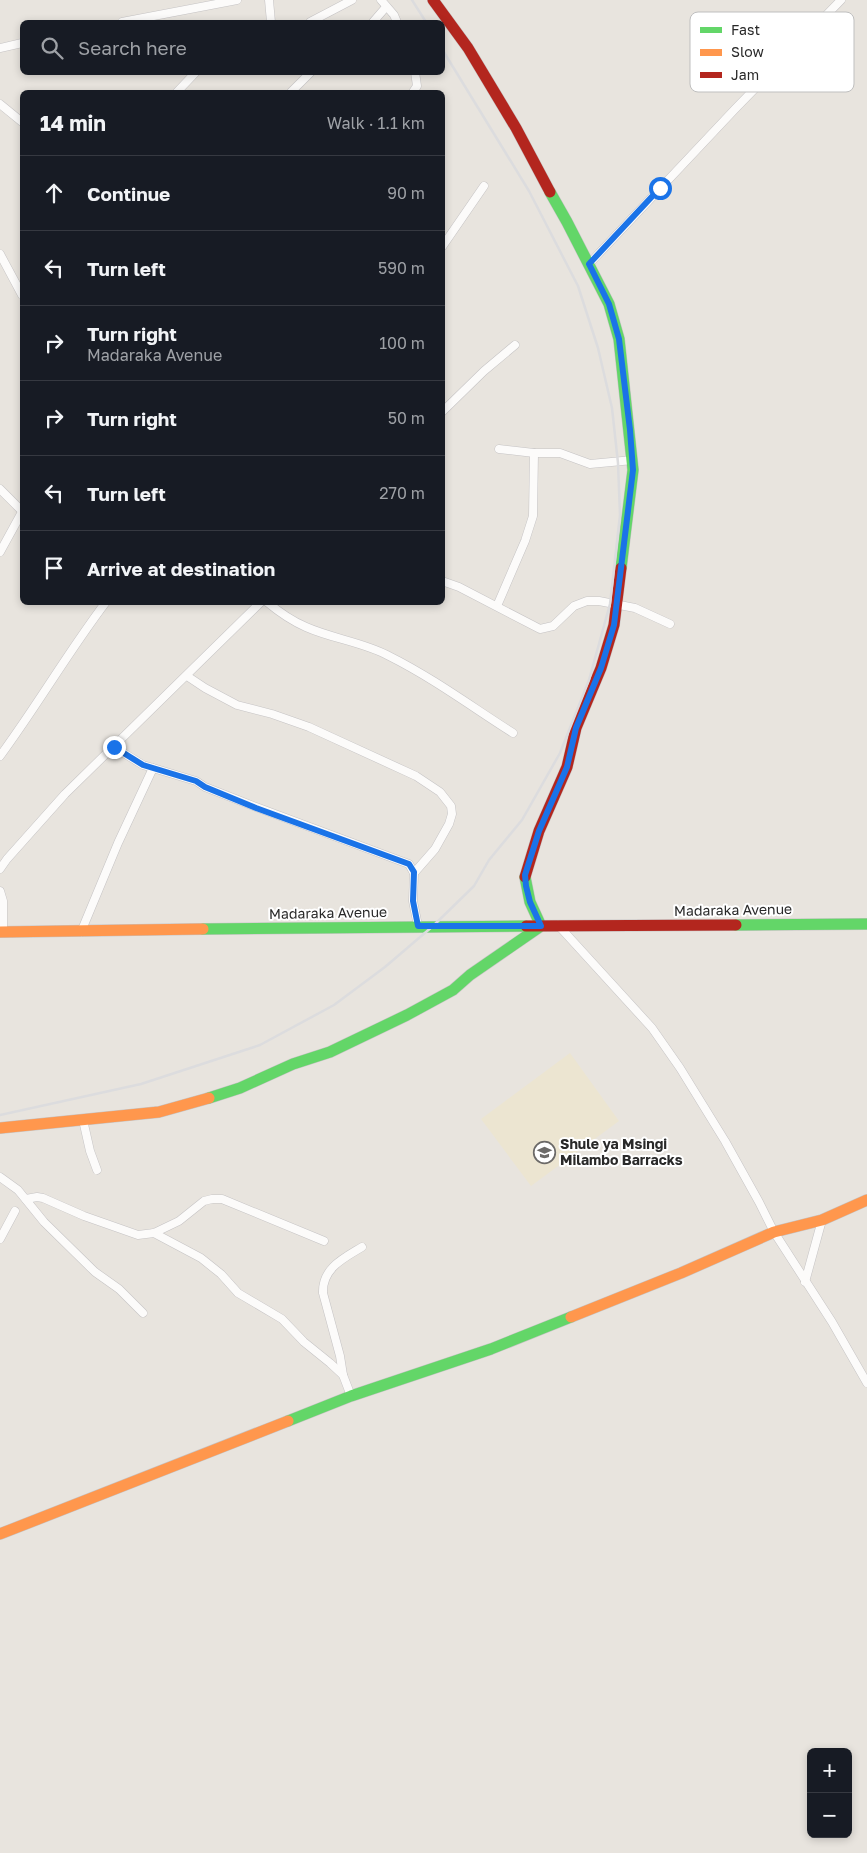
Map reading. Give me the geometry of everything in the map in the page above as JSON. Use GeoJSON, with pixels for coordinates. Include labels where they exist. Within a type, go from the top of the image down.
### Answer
{"type":"FeatureCollection","features":[{"type":"Feature","properties":{"kind":"main road"},"geometry":{"type":"LineString","coordinates":[[0,1128],[159,1112],[240,1088],[294,1064],[330,1052],[407,1015],[453,990],[470,975],[541,926],[530,902],[525,875],[539,831],[567,767],[576,728],[601,668],[614,625],[633,460],[619,339],[609,304],[503,105],[468,48],[433,0]]}},
{"type":"Feature","properties":{"kind":"main road","name":"Madaraka Avenue"},"geometry":{"type":"LineString","coordinates":[[2,932],[418,926],[867,924]]}},
{"type":"Feature","properties":{"kind":"main road"},"geometry":{"type":"LineString","coordinates":[[0,1534],[352,1396],[491,1349],[682,1273],[774,1232],[822,1220],[867,1200]]}},
{"type":"Feature","properties":{"kind":"street"},"geometry":{"type":"LineString","coordinates":[[132,20],[237,0]]}},
{"type":"Feature","properties":{"kind":"street"},"geometry":{"type":"LineString","coordinates":[[269,0],[271,20]]}},
{"type":"Feature","properties":{"kind":"street"},"geometry":{"type":"LineString","coordinates":[[314,20],[352,0]]}},
{"type":"Feature","properties":{"kind":"street"},"geometry":{"type":"LineString","coordinates":[[381,0],[396,20]]}},
{"type":"Feature","properties":{"kind":"street"},"geometry":{"type":"LineString","coordinates":[[830,12],[842,0]]}},
{"type":"Feature","properties":{"kind":"street"},"geometry":{"type":"LineString","coordinates":[[375,20],[386,7]]}},
{"type":"Feature","properties":{"kind":"street"},"geometry":{"type":"LineString","coordinates":[[0,48],[20,43]]}},
{"type":"Feature","properties":{"kind":"street"},"geometry":{"type":"LineString","coordinates":[[179,90],[193,75]]}},
{"type":"Feature","properties":{"kind":"street"},"geometry":{"type":"LineString","coordinates":[[293,90],[308,75]]}},
{"type":"Feature","properties":{"kind":"street"},"geometry":{"type":"LineString","coordinates":[[414,90],[417,86],[415,75]]}},
{"type":"Feature","properties":{"kind":"street"},"geometry":{"type":"LineString","coordinates":[[589,264],[751,92]]}},
{"type":"Feature","properties":{"kind":"street"},"geometry":{"type":"LineString","coordinates":[[0,104],[20,120]]}},
{"type":"Feature","properties":{"kind":"street"},"geometry":{"type":"LineString","coordinates":[[445,243],[484,186]]}},
{"type":"Feature","properties":{"kind":"street"},"geometry":{"type":"LineString","coordinates":[[0,254],[20,291]]}},
{"type":"Feature","properties":{"kind":"street"},"geometry":{"type":"LineString","coordinates":[[445,409],[484,371],[515,345]]}},
{"type":"Feature","properties":{"kind":"street"},"geometry":{"type":"LineString","coordinates":[[499,449],[534,453],[560,452],[590,464],[633,460]]}},
{"type":"Feature","properties":{"kind":"street"},"geometry":{"type":"LineString","coordinates":[[497,606],[525,541],[533,516],[534,453]]}},
{"type":"Feature","properties":{"kind":"street"},"geometry":{"type":"LineString","coordinates":[[0,489],[20,515]]}},
{"type":"Feature","properties":{"kind":"street"},"geometry":{"type":"LineString","coordinates":[[0,552],[20,518]]}},
{"type":"Feature","properties":{"kind":"street"},"geometry":{"type":"LineString","coordinates":[[445,582],[459,587],[540,629],[553,626],[579,603],[599,602],[643,610],[670,624]]}},
{"type":"Feature","properties":{"kind":"street"},"geometry":{"type":"LineString","coordinates":[[0,756],[83,632],[104,605]]}},
{"type":"Feature","properties":{"kind":"street"},"geometry":{"type":"LineString","coordinates":[[0,869],[6,859],[39,823],[258,605]]}},
{"type":"Feature","properties":{"kind":"street"},"geometry":{"type":"LineString","coordinates":[[271,605],[306,627],[389,655],[435,680],[450,693],[513,733]]}},
{"type":"Feature","properties":{"kind":"street"},"geometry":{"type":"LineString","coordinates":[[187,676],[237,705],[272,714],[309,727],[416,776],[440,792],[451,806],[452,814],[449,824],[435,850],[414,872]]}},
{"type":"Feature","properties":{"kind":"street"},"geometry":{"type":"LineString","coordinates":[[114,747],[143,765],[196,781],[205,787],[256,808],[404,861],[409,864],[414,872],[413,901],[418,926]]}},
{"type":"Feature","properties":{"kind":"street"},"geometry":{"type":"LineString","coordinates":[[81,932],[118,843],[153,768]]}},
{"type":"Feature","properties":{"kind":"street"},"geometry":{"type":"LineString","coordinates":[[0,891],[3,901],[2,932]]}},
{"type":"Feature","properties":{"kind":"street"},"geometry":{"type":"LineString","coordinates":[[558,925],[640,1015],[674,1060],[725,1141],[774,1232],[796,1263],[805,1282],[832,1322],[867,1383]]}},
{"type":"Feature","properties":{"kind":"street"},"geometry":{"type":"LineString","coordinates":[[83,1120],[96,1170]]}},
{"type":"Feature","properties":{"kind":"street"},"geometry":{"type":"LineString","coordinates":[[0,1177],[18,1190],[36,1212],[95,1272],[119,1289],[143,1313]]}},
{"type":"Feature","properties":{"kind":"street"},"geometry":{"type":"LineString","coordinates":[[26,1199],[37,1196],[84,1216],[138,1235],[154,1233],[179,1221],[204,1201],[212,1198],[222,1199],[324,1241]]}},
{"type":"Feature","properties":{"kind":"street"},"geometry":{"type":"LineString","coordinates":[[0,1239],[15,1211]]}},
{"type":"Feature","properties":{"kind":"street"},"geometry":{"type":"LineString","coordinates":[[805,1282],[822,1220]]}},
{"type":"Feature","properties":{"kind":"street"},"geometry":{"type":"LineString","coordinates":[[154,1233],[211,1266],[238,1293],[282,1319],[304,1342],[330,1362],[343,1375]]}},
{"type":"Feature","properties":{"kind":"street"},"geometry":{"type":"LineString","coordinates":[[352,1396],[343,1375],[322,1284],[326,1275],[334,1266],[362,1246]]}},
{"type":"Feature","properties":{"kind":"shaded area"},"geometry":{"type":"Polygon","coordinates":[[[570,1053],[619,1121],[531,1186],[481,1119],[570,1053]]]}},
{"type":"Feature","properties":{"kind":"railway"},"geometry":{"type":"LineString","coordinates":[[412,0],[425,20]]}},
{"type":"Feature","properties":{"kind":"railway"},"geometry":{"type":"LineString","coordinates":[[0,1115],[141,1084],[260,1045],[334,1005],[385,967],[433,926],[474,886],[489,860],[522,820],[560,753],[589,680],[610,604],[620,515],[618,463],[612,408],[598,348],[578,286],[529,191],[445,54]]}},
{"type":"Feature","properties":{"kind":"traffic: fast"},"geometry":{"type":"LineString","coordinates":[[550,192],[609,304],[619,339],[633,470],[621,568]]}},
{"type":"Feature","properties":{"kind":"traffic: fast"},"geometry":{"type":"LineString","coordinates":[[209,1098],[240,1088],[293,1064],[330,1052],[407,1015],[453,990],[470,975],[541,926],[530,902],[525,877]]}},
{"type":"Feature","properties":{"kind":"traffic: fast"},"geometry":{"type":"LineString","coordinates":[[736,925],[867,924]]}},
{"type":"Feature","properties":{"kind":"traffic: fast"},"geometry":{"type":"LineString","coordinates":[[203,929],[526,926]]}},
{"type":"Feature","properties":{"kind":"traffic: fast"},"geometry":{"type":"LineString","coordinates":[[288,1421],[351,1396],[491,1349],[571,1317]]}},
{"type":"Feature","properties":{"kind":"traffic: slow"},"geometry":{"type":"LineString","coordinates":[[0,932],[203,929]]}},
{"type":"Feature","properties":{"kind":"traffic: slow"},"geometry":{"type":"LineString","coordinates":[[0,1128],[159,1112],[209,1098]]}},
{"type":"Feature","properties":{"kind":"traffic: slow"},"geometry":{"type":"LineString","coordinates":[[571,1317],[681,1273],[774,1232],[822,1220],[867,1200]]}},
{"type":"Feature","properties":{"kind":"traffic: slow"},"geometry":{"type":"LineString","coordinates":[[0,1534],[288,1421]]}},
{"type":"Feature","properties":{"kind":"traffic: jam"},"geometry":{"type":"LineString","coordinates":[[433,0],[468,48],[516,128],[550,192]]}},
{"type":"Feature","properties":{"kind":"traffic: jam"},"geometry":{"type":"LineString","coordinates":[[525,877],[539,831],[567,767],[576,728],[601,668],[614,625],[621,568]]}},
{"type":"Feature","properties":{"kind":"traffic: jam"},"geometry":{"type":"LineString","coordinates":[[526,926],[736,925]]}},
{"type":"Feature","properties":{"kind":"place","name":"Shule ya Msingi Milambo Barracks"},"geometry":{"type":"Point","coordinates":[544,1152]}},
{"type":"Feature","properties":{"kind":"route"},"geometry":{"type":"LineString","coordinates":[[114,747],[143,765],[196,781],[205,787],[256,808],[404,861],[412,867],[414,872],[412,889],[418,926],[541,926],[530,902],[525,875],[539,831],[567,767],[576,728],[601,668],[614,625],[633,470],[619,339],[609,304],[589,264],[660,188]]}}]}
